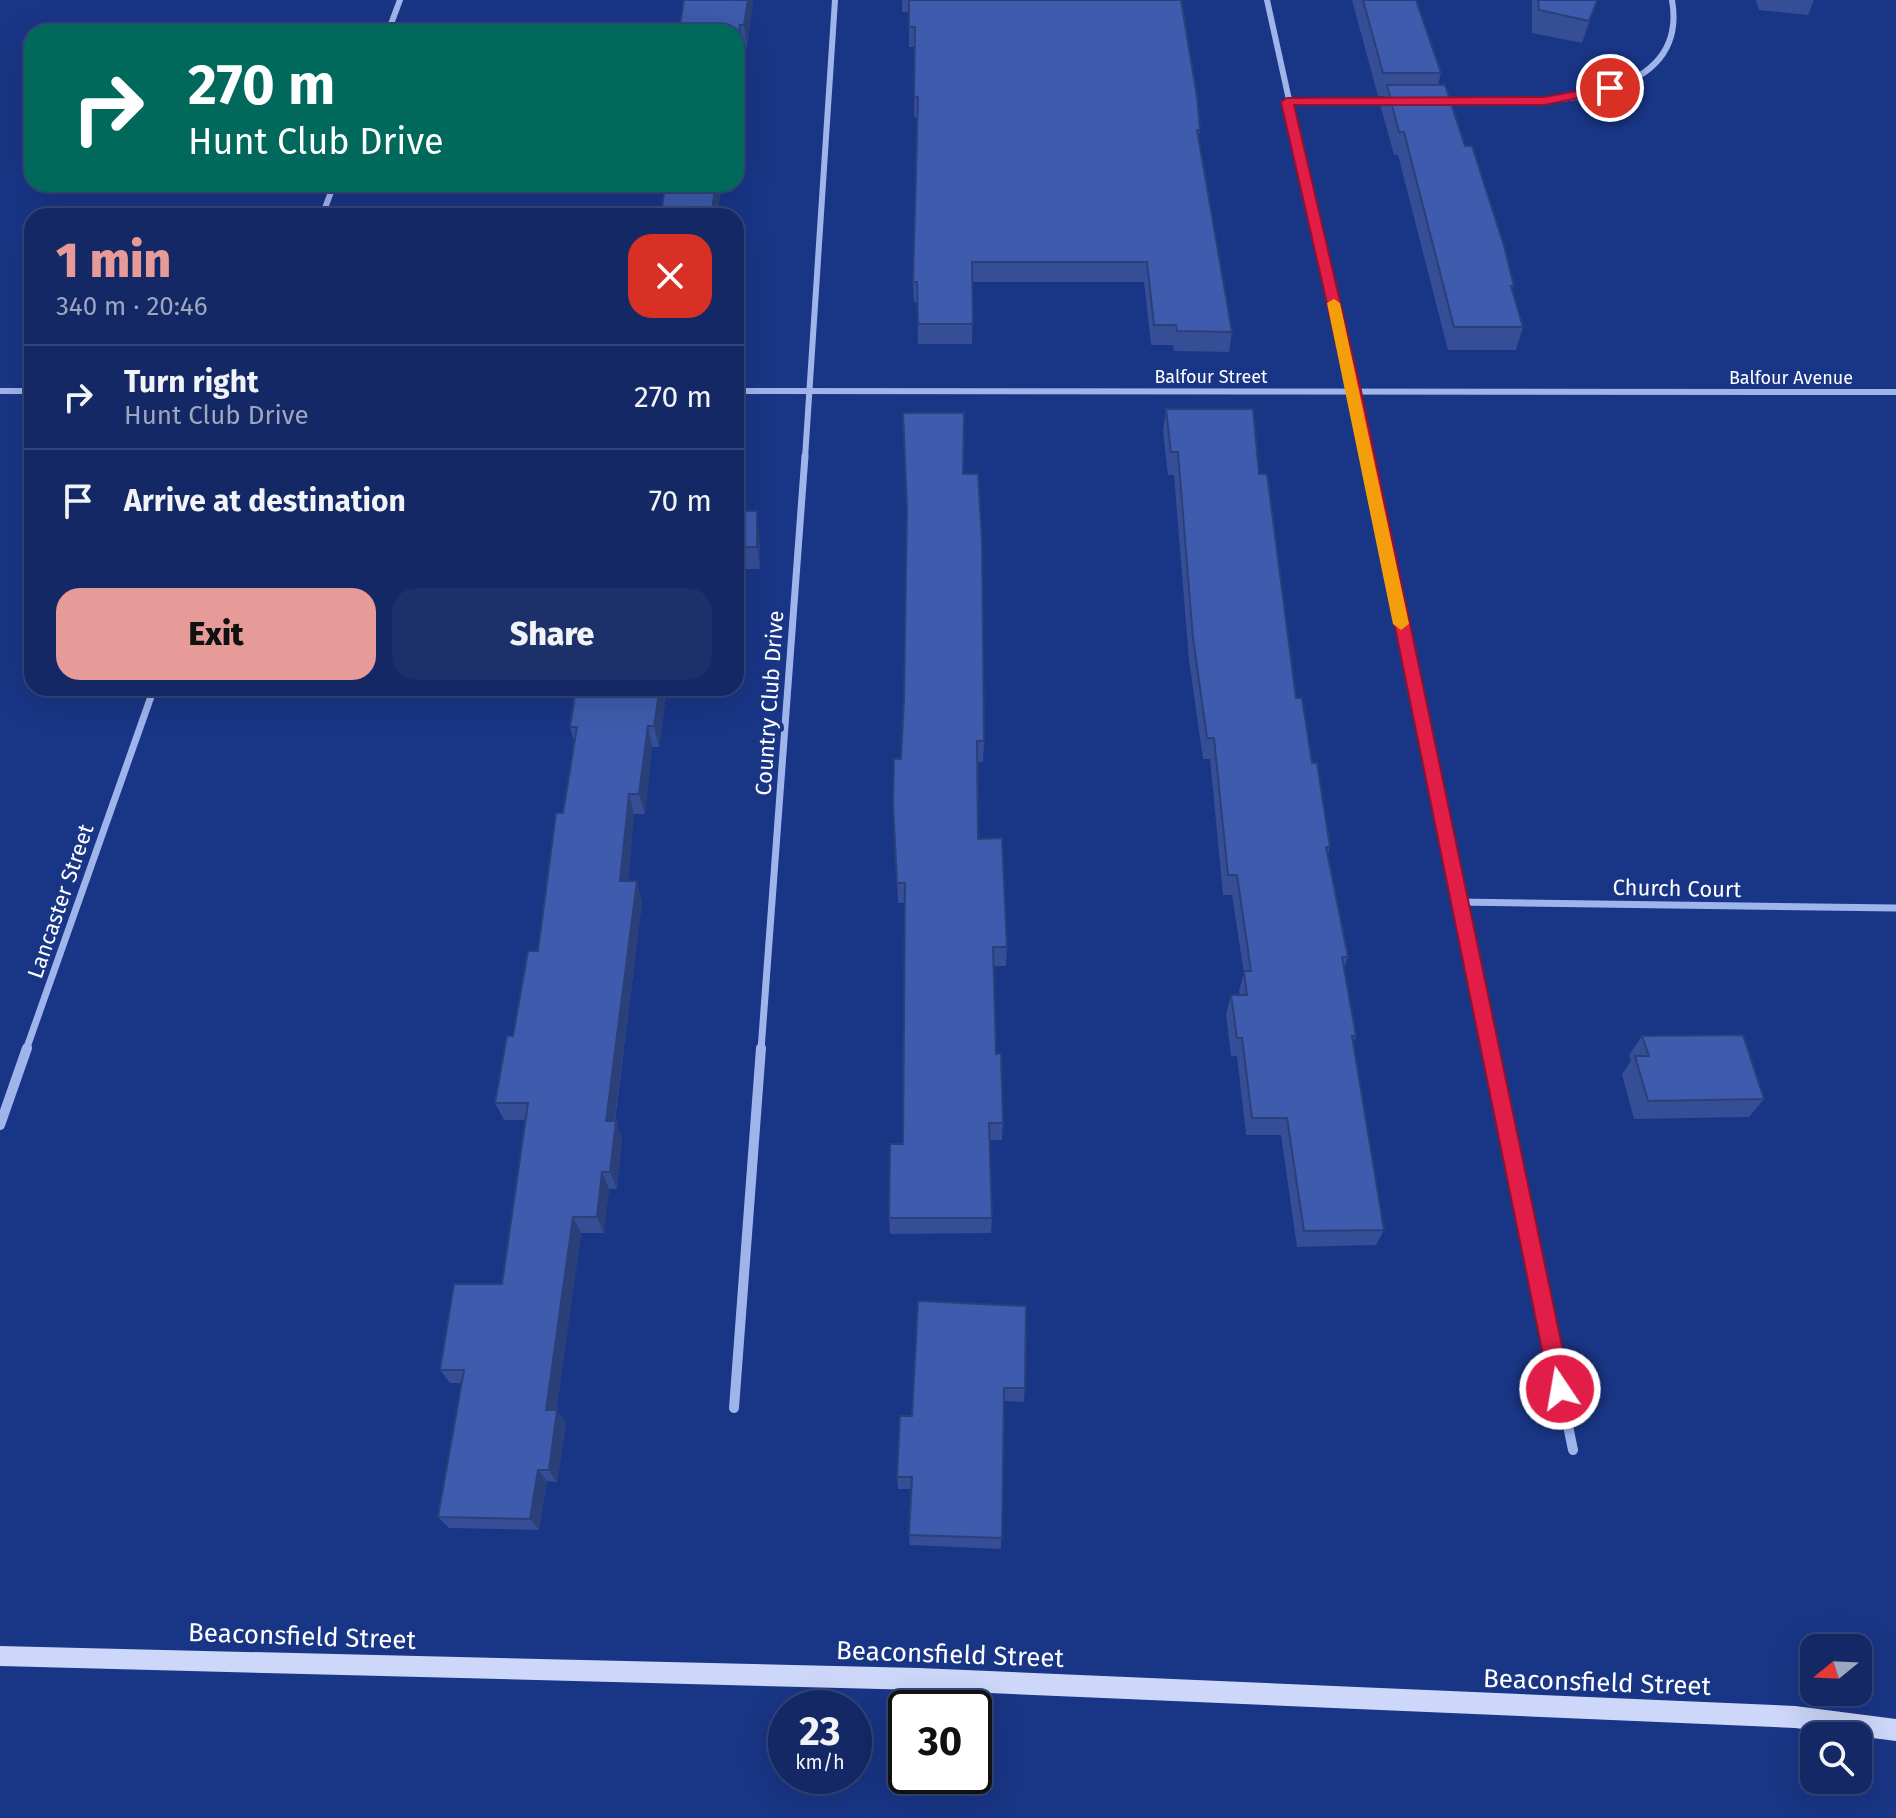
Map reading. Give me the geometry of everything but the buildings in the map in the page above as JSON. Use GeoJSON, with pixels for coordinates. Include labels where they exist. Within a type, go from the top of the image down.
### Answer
{"type":"FeatureCollection","features":[{"type":"Feature","properties":{"kind":"street"},"geometry":{"type":"LineString","coordinates":[[391,24],[400,0]]}},
{"type":"Feature","properties":{"kind":"street","name":"Country Club Drive"},"geometry":{"type":"LineString","coordinates":[[734,1408],[810,391],[835,0]]}},
{"type":"Feature","properties":{"kind":"street"},"geometry":{"type":"LineString","coordinates":[[1267,0],[1287,102],[1354,391],[1457,902],[1573,1450]]}},
{"type":"Feature","properties":{"kind":"street"},"geometry":{"type":"LineString","coordinates":[[1425,102],[1544,101],[1610,88],[1653,65],[1669,47],[1675,22],[1672,0]]}},
{"type":"Feature","properties":{"kind":"street"},"geometry":{"type":"LineString","coordinates":[[1287,102],[1394,102]]}},
{"type":"Feature","properties":{"kind":"street"},"geometry":{"type":"LineString","coordinates":[[0,391],[24,391]]}},
{"type":"Feature","properties":{"kind":"street","name":"Balfour Street"},"geometry":{"type":"LineString","coordinates":[[744,391],[1685,392]]}},
{"type":"Feature","properties":{"kind":"street","name":"Balfour Avenue"},"geometry":{"type":"LineString","coordinates":[[1685,392],[1896,392]]}},
{"type":"Feature","properties":{"kind":"street","name":"Lancaster Street"},"geometry":{"type":"LineString","coordinates":[[0,1125],[151,696]]}},
{"type":"Feature","properties":{"kind":"street","name":"Church Court"},"geometry":{"type":"LineString","coordinates":[[1457,902],[1896,908]]}},
{"type":"Feature","properties":{"kind":"street","name":"Beaconsfield Street"},"geometry":{"type":"LineString","coordinates":[[0,1656],[919,1679],[1795,1717],[1896,1730]]}},
{"type":"Feature","properties":{"kind":"slow traffic"},"geometry":{"type":"LineString","coordinates":[[1334,303],[1401,624]]}},
{"type":"Feature","properties":{"kind":"route"},"geometry":{"type":"LineString","coordinates":[[1560,1389],[1457,902],[1354,391],[1287,102],[1544,101],[1610,88]]}}]}
